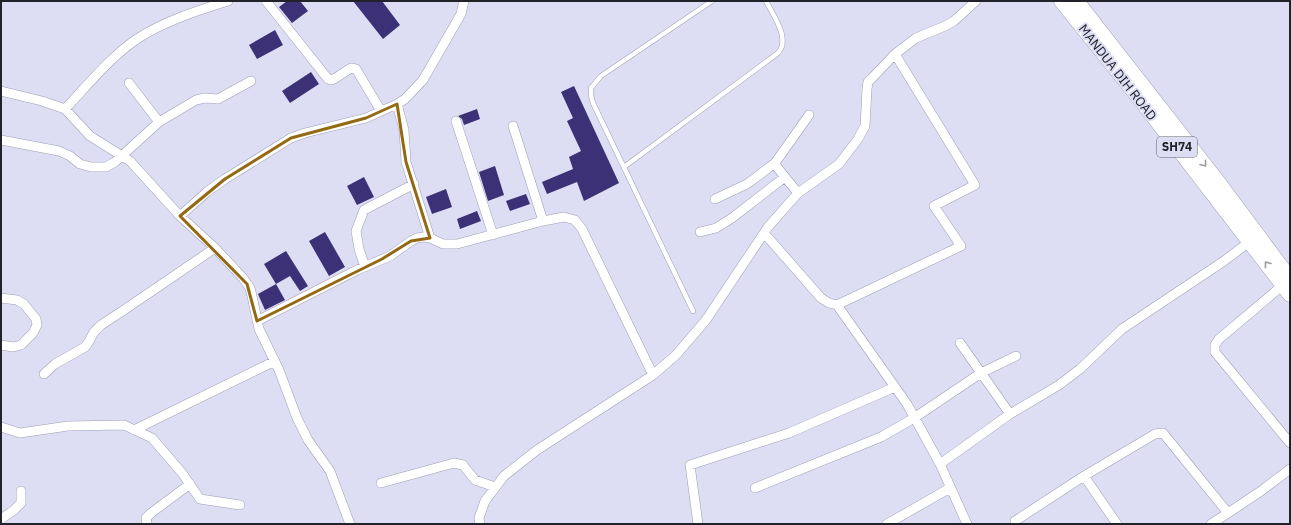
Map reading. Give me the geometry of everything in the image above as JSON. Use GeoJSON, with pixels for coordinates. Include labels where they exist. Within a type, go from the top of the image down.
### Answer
{"type":"FeatureCollection","features":[{"type":"Feature","properties":{"kind":"main road","name":"MANDUA DIH ROAD"},"geometry":{"type":"LineString","coordinates":[[1061,1],[1254,238]]}},
{"type":"Feature","properties":{"kind":"main road","name":"MANDUA DIH ROAD"},"geometry":{"type":"LineString","coordinates":[[1077,1],[1254,238],[1288,286]]}},
{"type":"Feature","properties":{"kind":"street"},"geometry":{"type":"LineString","coordinates":[[65,109],[113,59],[137,39],[173,20],[228,1]]}},
{"type":"Feature","properties":{"kind":"street"},"geometry":{"type":"LineString","coordinates":[[266,1],[327,78],[331,80],[351,68],[356,69],[381,111]]}},
{"type":"Feature","properties":{"kind":"street"},"geometry":{"type":"LineString","coordinates":[[180,216],[208,191],[225,179],[291,138],[305,133],[366,118],[405,99],[423,80],[461,14],[464,1]]}},
{"type":"Feature","properties":{"kind":"street"},"geometry":{"type":"LineString","coordinates":[[480,524],[479,518],[485,501],[504,476],[537,450],[653,375],[676,355],[706,320],[764,233],[782,210],[798,193],[839,164],[858,139],[865,126],[868,82],[895,54],[916,38],[954,21],[976,1]]}},
{"type":"Feature","properties":{"kind":"street"},"geometry":{"type":"LineString","coordinates":[[764,233],[821,298],[829,303],[837,305],[961,246],[934,206],[975,185],[895,54]]}},
{"type":"Feature","properties":{"kind":"street"},"geometry":{"type":"LineString","coordinates":[[1,140],[59,151],[70,156],[80,164],[91,167],[111,165],[159,122],[196,100],[218,98],[251,81]]}},
{"type":"Feature","properties":{"kind":"street"},"geometry":{"type":"LineString","coordinates":[[129,83],[159,122]]}},
{"type":"Feature","properties":{"kind":"street"},"geometry":{"type":"LineString","coordinates":[[1,91],[42,101],[65,109],[96,142],[122,156],[135,166],[180,216],[215,248],[242,278],[250,288],[259,329],[298,418],[308,440],[330,471],[350,524]]}},
{"type":"Feature","properties":{"kind":"street"},"geometry":{"type":"LineString","coordinates":[[397,104],[404,130],[406,162],[430,238]]}},
{"type":"Feature","properties":{"kind":"street"},"geometry":{"type":"LineString","coordinates":[[715,198],[746,184],[775,163],[809,115]]}},
{"type":"Feature","properties":{"kind":"street"},"geometry":{"type":"LineString","coordinates":[[456,121],[492,235]]}},
{"type":"Feature","properties":{"kind":"street"},"geometry":{"type":"LineString","coordinates":[[513,126],[543,222]]}},
{"type":"Feature","properties":{"kind":"street"},"geometry":{"type":"LineString","coordinates":[[775,163],[798,193]]}},
{"type":"Feature","properties":{"kind":"street"},"geometry":{"type":"LineString","coordinates":[[700,232],[716,228],[732,218],[785,178]]}},
{"type":"Feature","properties":{"kind":"street"},"geometry":{"type":"LineString","coordinates":[[365,267],[359,249],[356,231],[364,210],[414,184]]}},
{"type":"Feature","properties":{"kind":"street"},"geometry":{"type":"LineString","coordinates":[[257,322],[365,267],[390,256],[411,241],[424,237],[430,238],[439,243],[449,245],[457,244],[564,217],[569,218],[579,224],[653,375]]}},
{"type":"Feature","properties":{"kind":"street"},"geometry":{"type":"LineString","coordinates":[[940,464],[1010,414],[1059,385],[1080,369],[1122,329],[1212,269],[1254,238]]}},
{"type":"Feature","properties":{"kind":"street"},"geometry":{"type":"LineString","coordinates":[[44,374],[55,364],[85,347],[100,325],[215,248]]}},
{"type":"Feature","properties":{"kind":"street"},"geometry":{"type":"LineString","coordinates":[[1288,286],[1218,339],[1215,345],[1215,352],[1290,444]]}},
{"type":"Feature","properties":{"kind":"street"},"geometry":{"type":"LineString","coordinates":[[1,298],[21,301],[36,319],[37,325],[33,333],[21,345],[13,347],[1,345]]}},
{"type":"Feature","properties":{"kind":"street"},"geometry":{"type":"LineString","coordinates":[[837,305],[907,404],[940,464],[967,524]]}},
{"type":"Feature","properties":{"kind":"street"},"geometry":{"type":"LineString","coordinates":[[960,343],[1010,414]]}},
{"type":"Feature","properties":{"kind":"street"},"geometry":{"type":"LineString","coordinates":[[754,488],[881,437],[914,418],[981,373],[1016,356]]}},
{"type":"Feature","properties":{"kind":"street"},"geometry":{"type":"LineString","coordinates":[[134,430],[274,361]]}},
{"type":"Feature","properties":{"kind":"street"},"geometry":{"type":"LineString","coordinates":[[698,524],[690,465],[789,433],[894,387]]}},
{"type":"Feature","properties":{"kind":"street"},"geometry":{"type":"LineString","coordinates":[[1,427],[20,433],[68,426],[124,425],[152,438],[182,473],[200,499],[240,505]]}},
{"type":"Feature","properties":{"kind":"street"},"geometry":{"type":"LineString","coordinates":[[1015,521],[1084,476],[1155,434],[1163,433],[1228,513]]}},
{"type":"Feature","properties":{"kind":"street"},"geometry":{"type":"LineString","coordinates":[[381,483],[454,463],[463,465],[475,480],[495,487]]}},
{"type":"Feature","properties":{"kind":"street"},"geometry":{"type":"LineString","coordinates":[[1211,524],[1290,470]]}},
{"type":"Feature","properties":{"kind":"street"},"geometry":{"type":"LineString","coordinates":[[1084,476],[1117,524]]}},
{"type":"Feature","properties":{"kind":"street"},"geometry":{"type":"LineString","coordinates":[[147,524],[146,518],[151,513],[190,484]]}},
{"type":"Feature","properties":{"kind":"street"},"geometry":{"type":"LineString","coordinates":[[887,524],[950,488]]}},
{"type":"Feature","properties":{"kind":"street"},"geometry":{"type":"LineString","coordinates":[[1,519],[21,503],[21,491]]}},
{"type":"Feature","properties":{"kind":"lane"},"geometry":{"type":"LineString","coordinates":[[693,311],[593,103],[591,88],[601,76],[712,1]]}},
{"type":"Feature","properties":{"kind":"lane"},"geometry":{"type":"LineString","coordinates":[[624,167],[782,49],[784,36],[766,1]]}},
{"type":"Feature","properties":{"kind":"highlighted area"},"geometry":{"type":"Polygon","coordinates":[[[397,104],[406,162],[430,238],[411,241],[382,259],[257,321],[247,284],[180,216],[225,179],[291,138],[366,118],[397,104]]]}},
{"type":"Feature","properties":{"kind":"building"},"geometry":{"type":"Polygon","coordinates":[[[287,1],[300,1],[308,11],[292,23],[279,7],[287,1]]]}},
{"type":"Feature","properties":{"kind":"building"},"geometry":{"type":"Polygon","coordinates":[[[353,1],[382,1],[400,25],[383,39],[353,1]]]}},
{"type":"Feature","properties":{"kind":"building"},"geometry":{"type":"Polygon","coordinates":[[[275,30],[283,45],[257,59],[249,45],[275,30]]]}},
{"type":"Feature","properties":{"kind":"building"},"geometry":{"type":"Polygon","coordinates":[[[311,72],[319,84],[290,103],[282,91],[311,72]]]}},
{"type":"Feature","properties":{"kind":"building"},"geometry":{"type":"Polygon","coordinates":[[[574,86],[619,183],[584,201],[577,182],[547,194],[542,182],[573,169],[569,157],[581,151],[567,121],[573,118],[561,92],[574,86]]]}},
{"type":"Feature","properties":{"kind":"building"},"geometry":{"type":"Polygon","coordinates":[[[477,109],[480,119],[464,125],[462,119],[458,116],[477,109]]]}},
{"type":"Feature","properties":{"kind":"building"},"geometry":{"type":"Polygon","coordinates":[[[495,166],[504,195],[488,201],[479,172],[495,166]]]}},
{"type":"Feature","properties":{"kind":"building"},"geometry":{"type":"Polygon","coordinates":[[[364,177],[374,197],[357,205],[347,186],[364,177]]]}},
{"type":"Feature","properties":{"kind":"building"},"geometry":{"type":"Polygon","coordinates":[[[446,189],[452,207],[432,214],[426,197],[446,189]]]}},
{"type":"Feature","properties":{"kind":"building"},"geometry":{"type":"Polygon","coordinates":[[[526,194],[530,204],[510,211],[506,201],[526,194]]]}},
{"type":"Feature","properties":{"kind":"building"},"geometry":{"type":"Polygon","coordinates":[[[477,211],[481,221],[460,229],[457,219],[477,211]]]}},
{"type":"Feature","properties":{"kind":"building"},"geometry":{"type":"Polygon","coordinates":[[[325,232],[345,267],[329,276],[309,241],[325,232]]]}},
{"type":"Feature","properties":{"kind":"building"},"geometry":{"type":"Polygon","coordinates":[[[286,251],[308,286],[300,291],[290,276],[276,284],[264,264],[286,251]]]}},
{"type":"Feature","properties":{"kind":"building"},"geometry":{"type":"Polygon","coordinates":[[[276,284],[285,300],[265,310],[258,294],[276,284]]]}}]}
